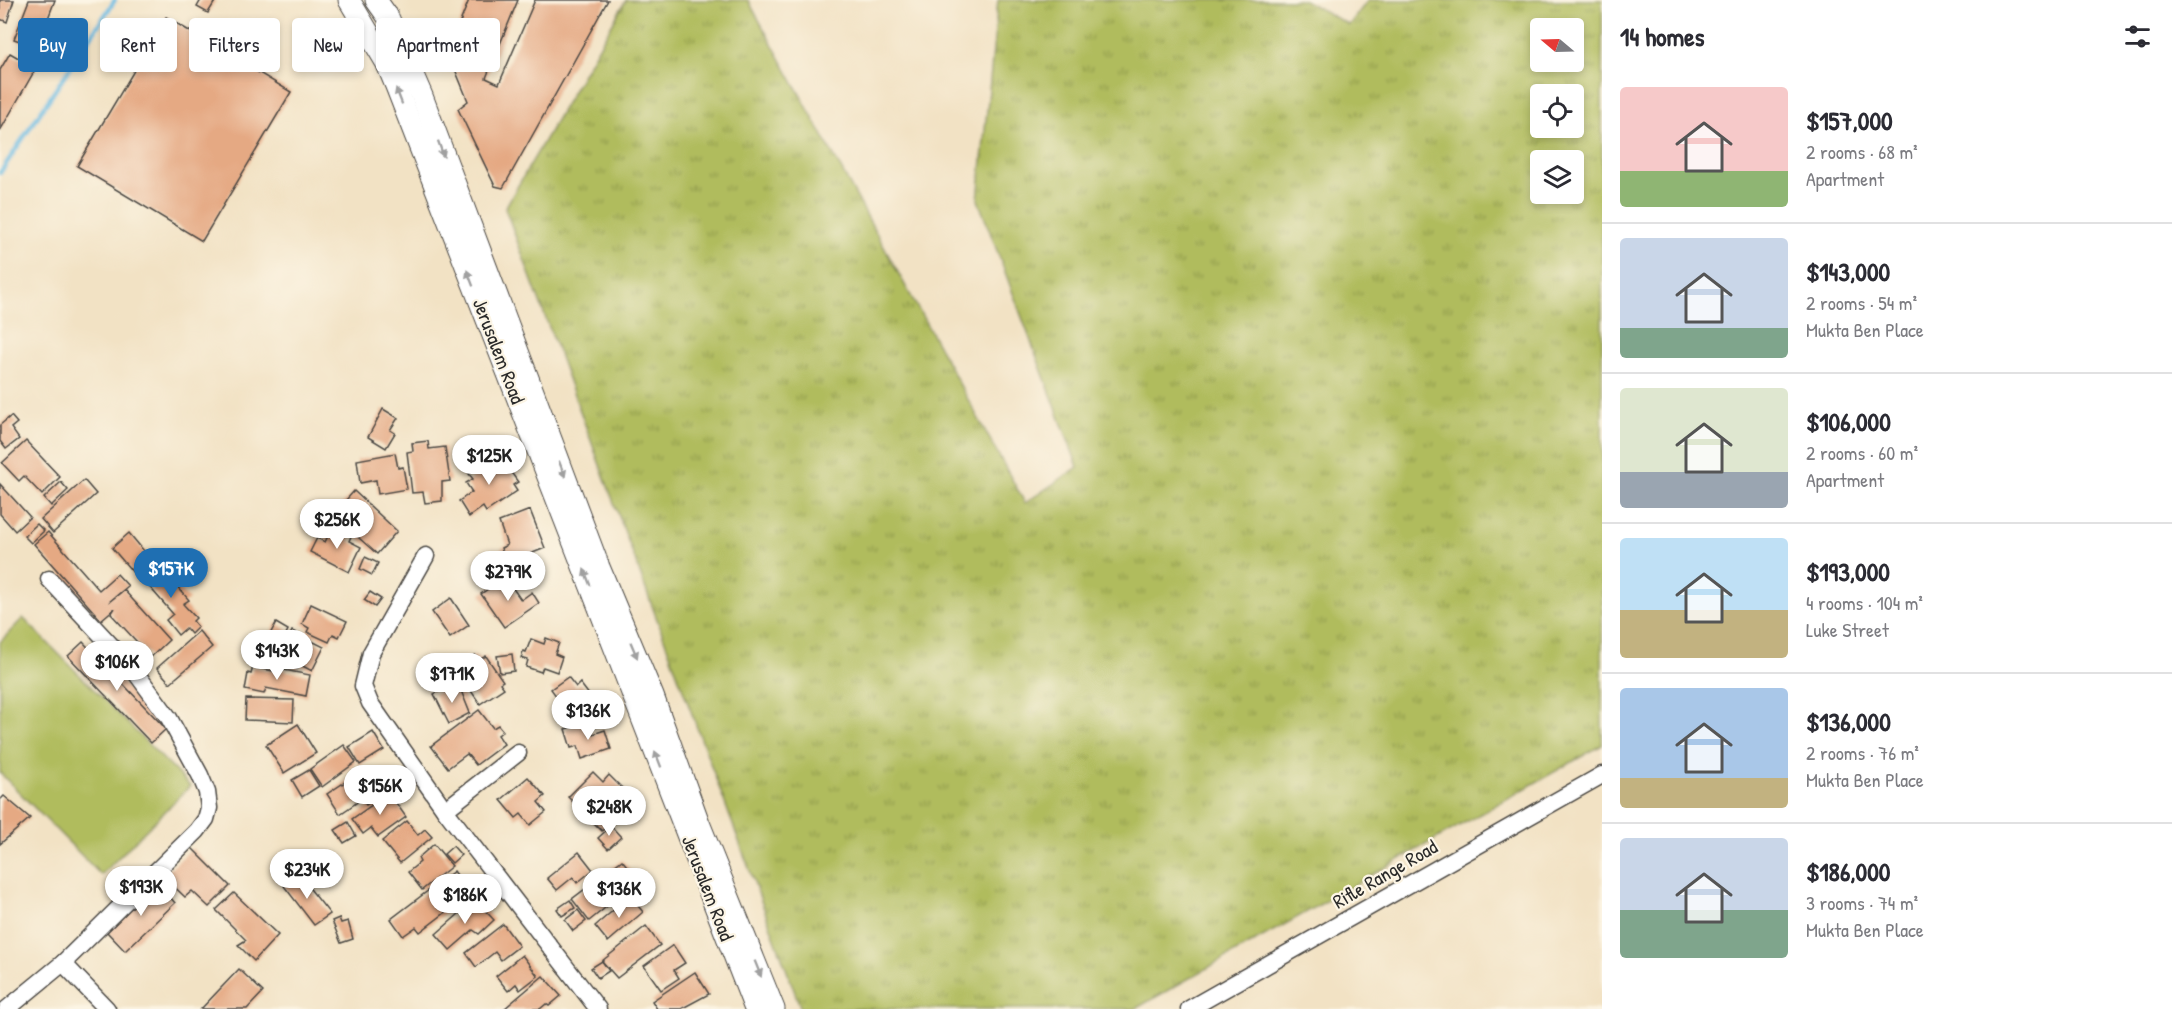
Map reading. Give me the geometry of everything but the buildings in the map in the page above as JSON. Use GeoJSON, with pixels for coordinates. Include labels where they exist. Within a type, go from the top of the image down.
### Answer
{"type":"FeatureCollection","features":[{"type":"Feature","properties":{"kind":"main road","name":"Jerusalem Road"},"geometry":{"type":"LineString","coordinates":[[349,0],[386,62],[755,1009]]}},
{"type":"Feature","properties":{"kind":"main road","name":"Jerusalem Road"},"geometry":{"type":"LineString","coordinates":[[376,0],[388,17],[422,96],[599,567],[653,696],[699,823],[774,1009]]}},
{"type":"Feature","properties":{"kind":"street"},"geometry":{"type":"LineString","coordinates":[[426,556],[370,653],[363,686],[370,703],[445,810],[598,1009]]}},
{"type":"Feature","properties":{"kind":"street"},"geometry":{"type":"LineString","coordinates":[[7,1009],[63,963],[197,831],[206,819],[209,808],[207,792],[200,775],[169,718],[133,669],[50,579]]}},
{"type":"Feature","properties":{"kind":"street"},"geometry":{"type":"LineString","coordinates":[[445,810],[518,753]]}},
{"type":"Feature","properties":{"kind":"street","name":"Rifle Range Road"},"geometry":{"type":"LineString","coordinates":[[1189,1009],[1602,775]]}},
{"type":"Feature","properties":{"kind":"street"},"geometry":{"type":"LineString","coordinates":[[63,963],[107,1009]]}},
{"type":"Feature","properties":{"kind":"green space"},"geometry":{"type":"Polygon","coordinates":[[[626,0],[748,0],[1025,503],[1078,467],[978,200],[998,0],[1304,0],[1349,25],[1368,0],[1602,0],[1602,745],[1135,1009],[801,1009],[505,208],[626,0]]]}},
{"type":"Feature","properties":{"kind":"green space"},"geometry":{"type":"Polygon","coordinates":[[[23,618],[190,786],[101,875],[0,773],[0,642],[23,618]]]}},
{"type":"Feature","properties":{"kind":"waterway"},"geometry":{"type":"LineString","coordinates":[[0,173],[115,0]]}}]}
